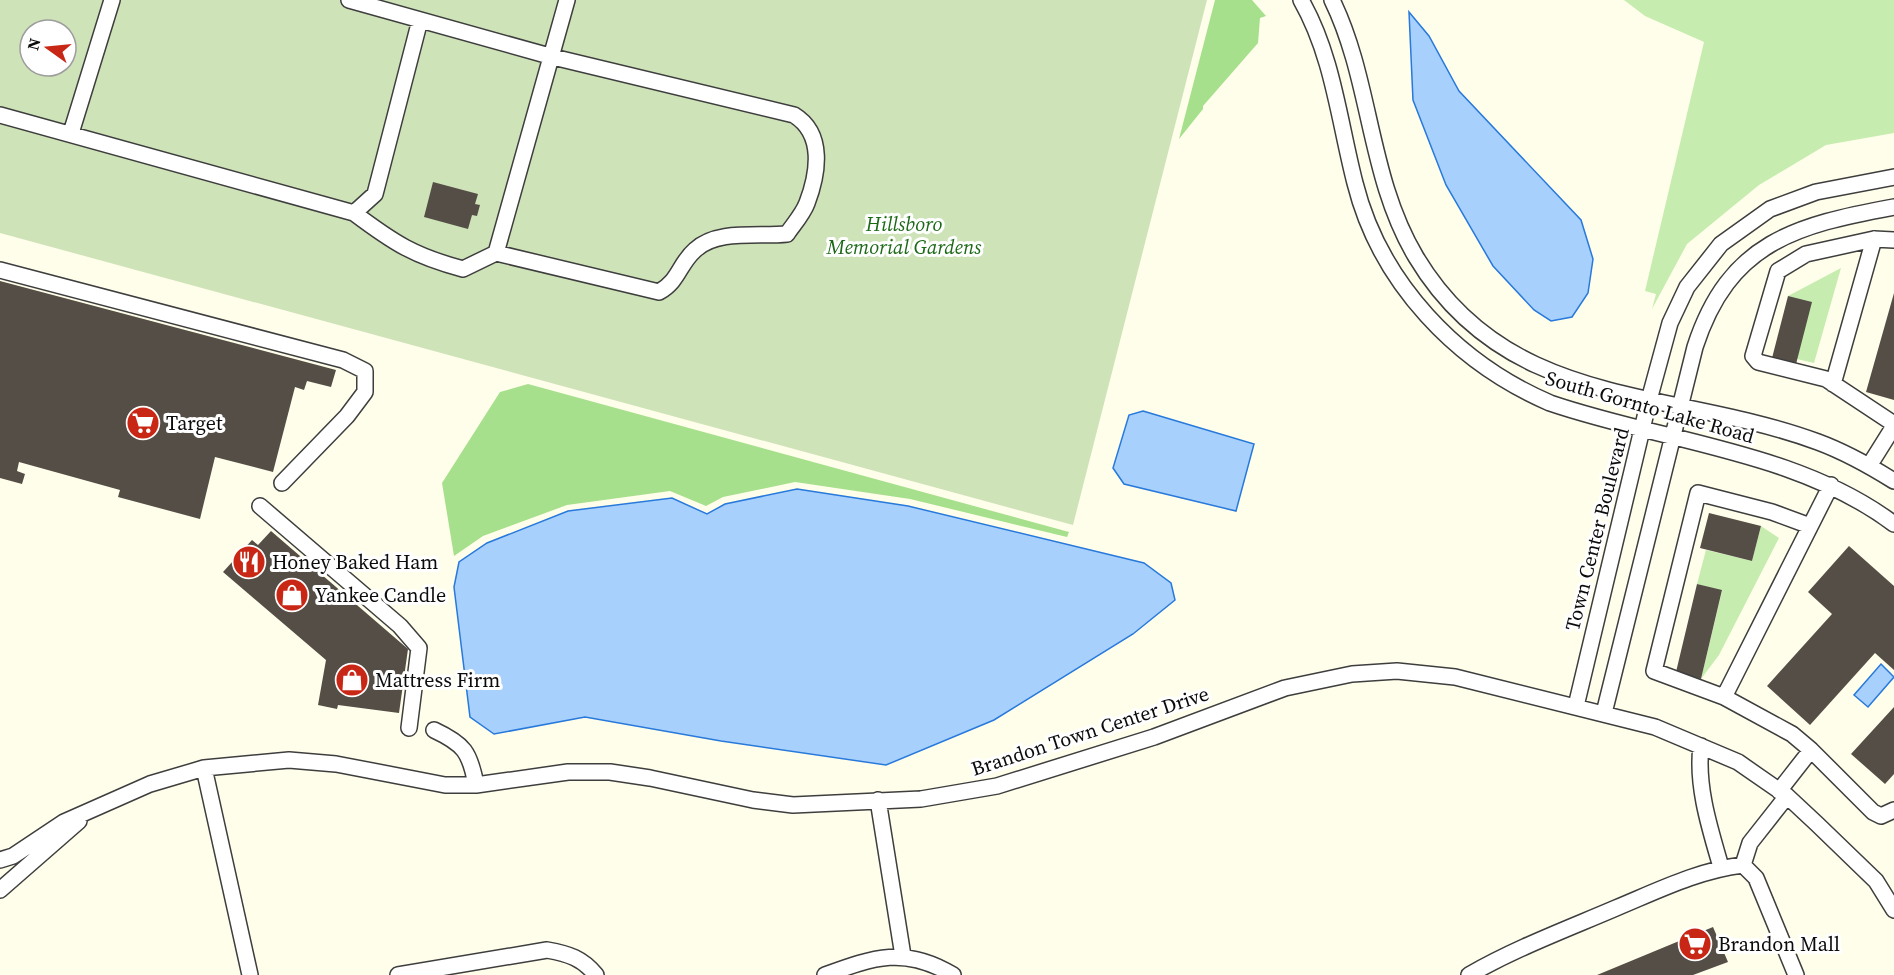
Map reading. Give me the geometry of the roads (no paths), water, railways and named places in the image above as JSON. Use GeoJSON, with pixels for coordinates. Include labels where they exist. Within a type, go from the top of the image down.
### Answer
{"type":"FeatureCollection","features":[{"type":"Feature","properties":{"kind":"street"},"geometry":{"type":"LineString","coordinates":[[71,133],[112,0]]}},
{"type":"Feature","properties":{"kind":"street"},"geometry":{"type":"LineString","coordinates":[[0,115],[354,213],[393,242],[425,259],[464,269],[496,253],[659,292],[671,285],[695,249],[714,240],[787,234],[807,205],[817,160],[814,139],[806,123],[794,115],[553,57],[349,0]]}},
{"type":"Feature","properties":{"kind":"street"},"geometry":{"type":"LineString","coordinates":[[496,253],[553,57],[567,0]]}},
{"type":"Feature","properties":{"kind":"street","name":"South Gornto Lake Road"},"geometry":{"type":"LineString","coordinates":[[1301,0],[1322,43],[1361,205],[1383,255],[1416,303],[1453,342],[1517,388],[1568,409],[1672,439],[1776,465],[1831,485],[1868,505],[1894,524]]}},
{"type":"Feature","properties":{"kind":"street","name":"South Gornto Lake Road"},"geometry":{"type":"LineString","coordinates":[[1332,0],[1353,55],[1388,200],[1406,238],[1431,279],[1462,314],[1515,355],[1573,381],[1803,436],[1869,466],[1894,481]]}},
{"type":"Feature","properties":{"kind":"street"},"geometry":{"type":"LineString","coordinates":[[354,213],[375,194],[420,20]]}},
{"type":"Feature","properties":{"kind":"street","name":"Town Center Boulevard"},"geometry":{"type":"LineString","coordinates":[[1576,706],[1649,400],[1677,305],[1692,279],[1721,244],[1748,223],[1791,199],[1894,177]]}},
{"type":"Feature","properties":{"kind":"street"},"geometry":{"type":"LineString","coordinates":[[1604,713],[1680,407],[1708,310],[1736,272],[1754,255],[1801,228],[1827,219],[1894,207]]}},
{"type":"Feature","properties":{"kind":"street"},"geometry":{"type":"LineString","coordinates":[[1869,466],[1894,425],[1826,379],[1758,362],[1753,356],[1778,271],[1806,254],[1874,239],[1894,240]]}},
{"type":"Feature","properties":{"kind":"street"},"geometry":{"type":"LineString","coordinates":[[1833,384],[1874,239]]}},
{"type":"Feature","properties":{"kind":"street"},"geometry":{"type":"LineString","coordinates":[[0,270],[343,360],[365,371],[365,392],[353,408],[282,483]]}},
{"type":"Feature","properties":{"kind":"street"},"geometry":{"type":"LineString","coordinates":[[1724,697],[1831,485]]}},
{"type":"Feature","properties":{"kind":"street"},"geometry":{"type":"LineString","coordinates":[[1810,526],[1772,512],[1698,493],[1654,671],[1724,697],[1792,734],[1873,812],[1881,816],[1894,810]]}},
{"type":"Feature","properties":{"kind":"street"},"geometry":{"type":"LineString","coordinates":[[260,506],[400,627],[419,648],[409,728]]}},
{"type":"Feature","properties":{"kind":"street","name":"Brandon Town Center Drive"},"geometry":{"type":"LineString","coordinates":[[0,860],[13,856],[64,822],[150,784],[204,768],[290,760],[336,764],[445,785],[476,785],[568,772],[596,772],[650,778],[776,803],[821,806],[878,800],[921,800],[997,786],[1154,737],[1285,688],[1352,675],[1397,671],[1432,674],[1655,726],[1738,762],[1783,793],[1875,881],[1894,910]]}},
{"type":"Feature","properties":{"kind":"street"},"geometry":{"type":"LineString","coordinates":[[434,730],[457,741],[472,763],[476,785]]}},
{"type":"Feature","properties":{"kind":"street"},"geometry":{"type":"LineString","coordinates":[[1701,746],[1698,765],[1710,830],[1721,867]]}},
{"type":"Feature","properties":{"kind":"street"},"geometry":{"type":"LineString","coordinates":[[1743,865],[1750,843],[1811,750]]}},
{"type":"Feature","properties":{"kind":"street"},"geometry":{"type":"LineString","coordinates":[[204,768],[250,975]]}},
{"type":"Feature","properties":{"kind":"street"},"geometry":{"type":"LineString","coordinates":[[878,800],[903,956]]}},
{"type":"Feature","properties":{"kind":"street","name":"Brandon Town Center Drive"},"geometry":{"type":"LineString","coordinates":[[0,889],[91,811]]}},
{"type":"Feature","properties":{"kind":"street"},"geometry":{"type":"LineString","coordinates":[[1469,975],[1558,932],[1721,867],[1743,865]]}},
{"type":"Feature","properties":{"kind":"street"},"geometry":{"type":"LineString","coordinates":[[1743,865],[1756,878],[1796,975]]}},
{"type":"Feature","properties":{"kind":"street"},"geometry":{"type":"LineString","coordinates":[[398,975],[547,950],[584,961],[596,975]]}},
{"type":"Feature","properties":{"kind":"street"},"geometry":{"type":"LineString","coordinates":[[825,975],[861,962],[903,956],[916,958],[953,975]]}},
{"type":"Feature","properties":{"kind":"water"},"geometry":{"type":"Polygon","coordinates":[[[1409,12],[1429,36],[1459,91],[1581,220],[1593,259],[1588,293],[1572,317],[1551,321],[1534,310],[1493,266],[1446,185],[1413,100],[1409,12]]]}},
{"type":"Feature","properties":{"kind":"water"},"geometry":{"type":"Polygon","coordinates":[[[1143,411],[1254,444],[1236,511],[1124,484],[1113,468],[1129,415],[1143,411]]]}},
{"type":"Feature","properties":{"kind":"water"},"geometry":{"type":"Polygon","coordinates":[[[797,489],[908,506],[1144,563],[1171,583],[1175,600],[1133,634],[994,720],[886,765],[721,741],[585,717],[494,734],[470,717],[454,587],[459,562],[487,543],[568,511],[672,498],[707,514],[725,504],[797,489]]]}},
{"type":"Feature","properties":{"kind":"water"},"geometry":{"type":"Polygon","coordinates":[[[1881,664],[1894,677],[1868,707],[1854,695],[1881,664]]]}},
{"type":"Feature","properties":{"kind":"place","name":"Target"},"geometry":{"type":"Point","coordinates":[143,423]}},
{"type":"Feature","properties":{"kind":"place","name":"Honey Baked Ham"},"geometry":{"type":"Point","coordinates":[249,562]}},
{"type":"Feature","properties":{"kind":"place","name":"Yankee Candle"},"geometry":{"type":"Point","coordinates":[292,595]}},
{"type":"Feature","properties":{"kind":"place","name":"Mattress Firm"},"geometry":{"type":"Point","coordinates":[352,680]}},
{"type":"Feature","properties":{"kind":"place","name":"Brandon Mall"},"geometry":{"type":"Point","coordinates":[1695,944]}},
{"type":"Feature","properties":{"kind":"park label","name":"Hillsboro Memorial Gardens"},"geometry":{"type":"Point","coordinates":[904,236]}}]}
